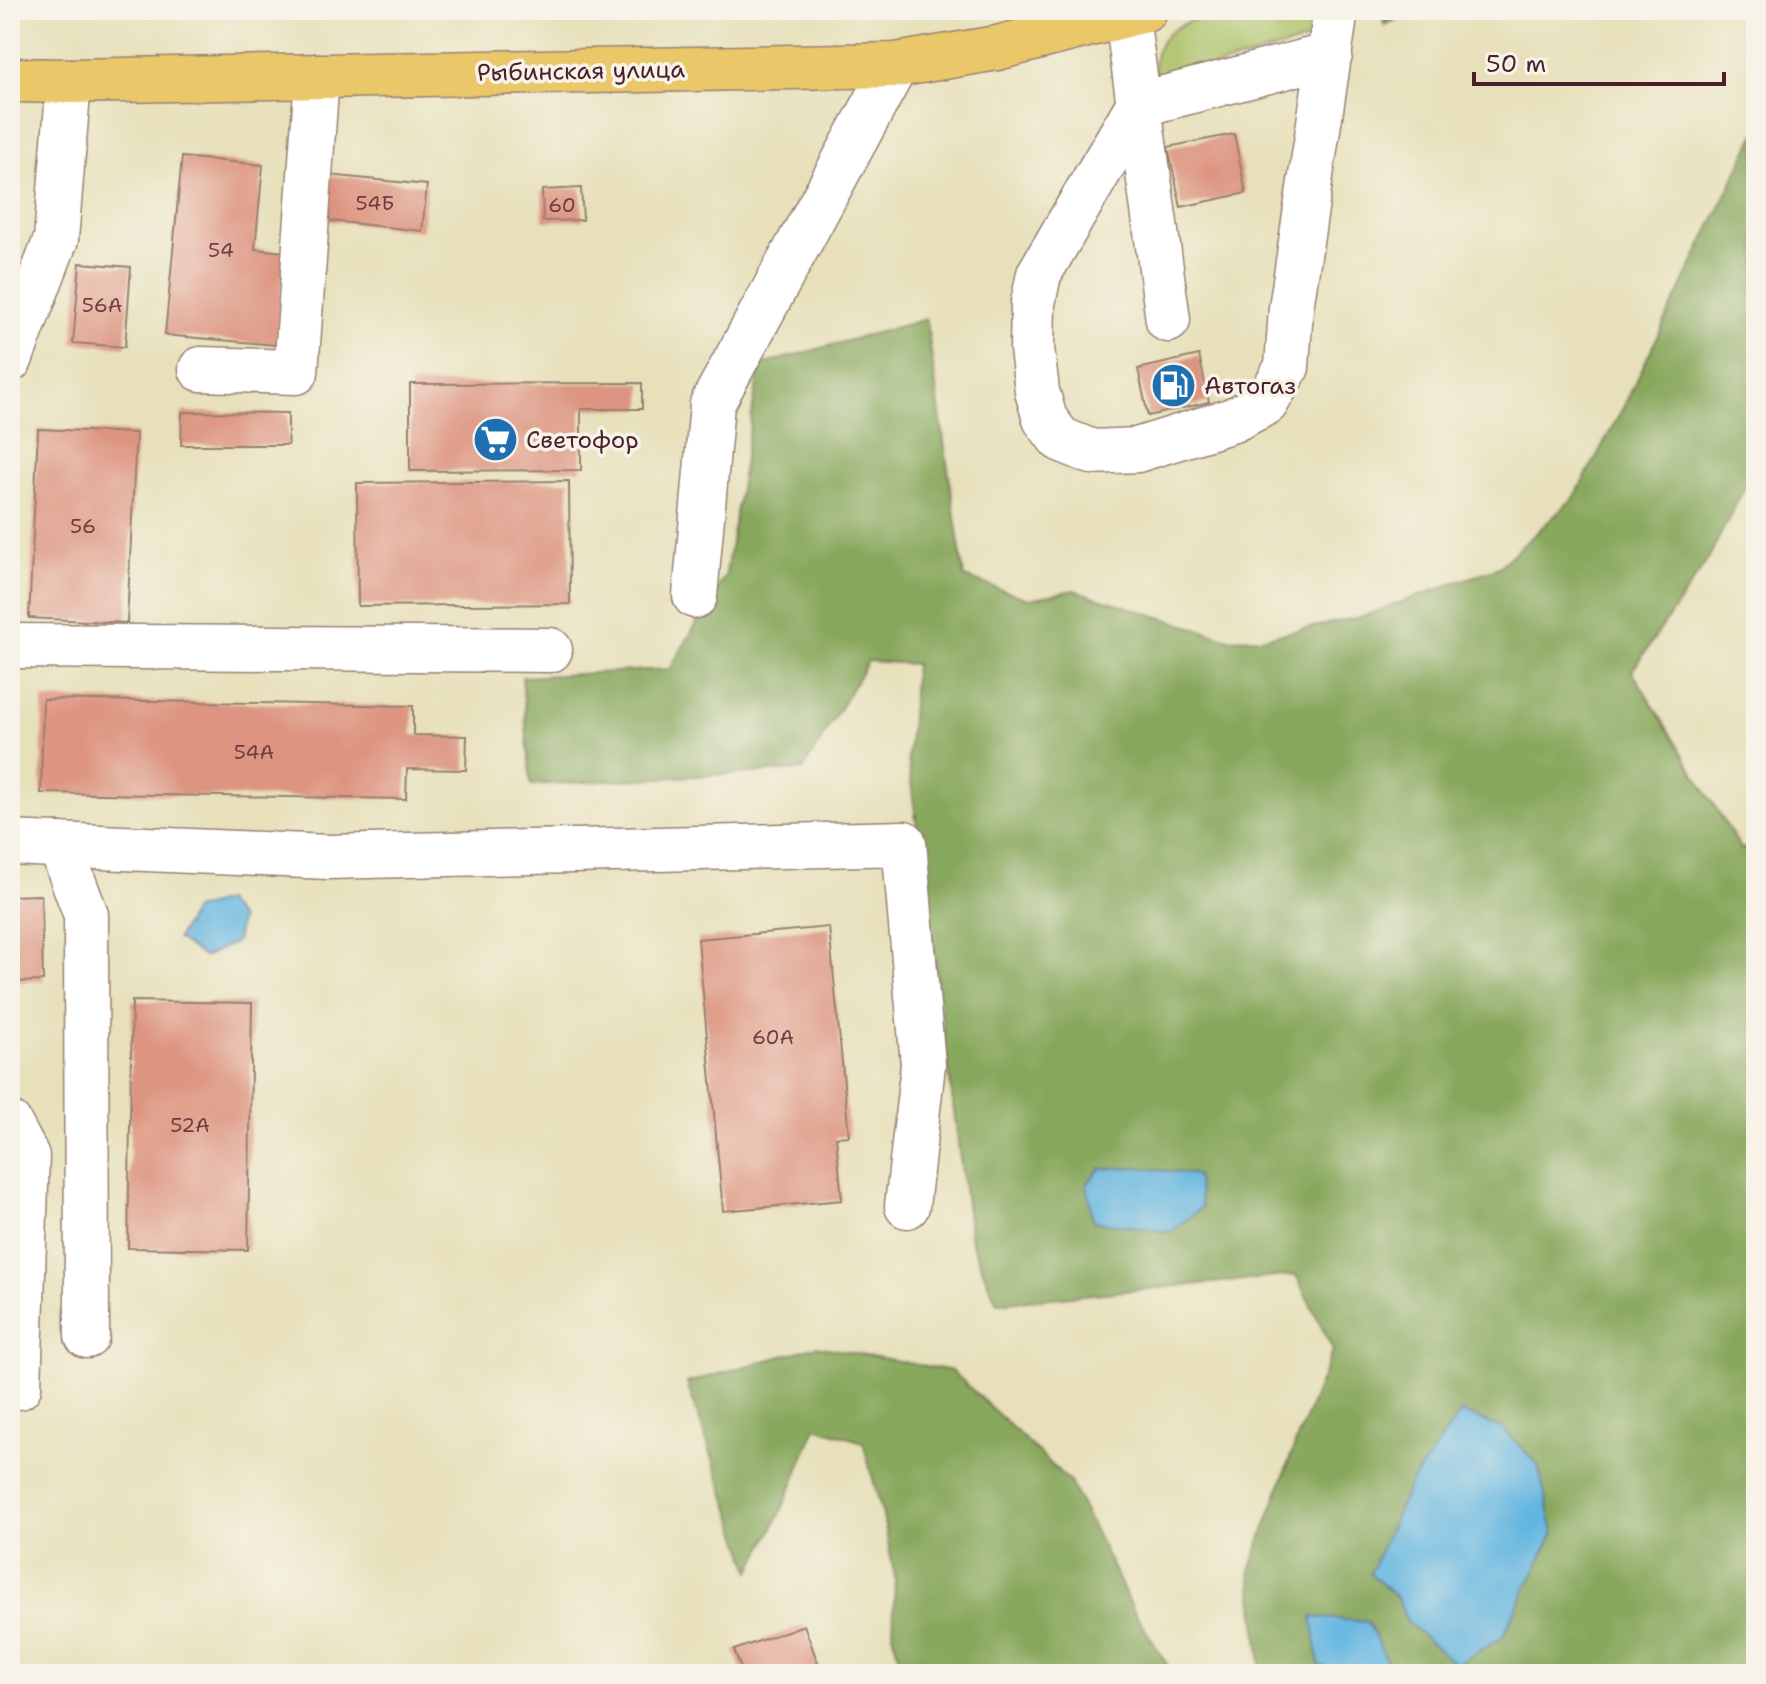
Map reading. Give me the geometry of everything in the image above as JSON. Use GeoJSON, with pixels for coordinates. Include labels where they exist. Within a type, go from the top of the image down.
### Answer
{"type":"FeatureCollection","features":[{"type":"Feature","properties":{"kind":"main road","name":"Рыбинская улица"},"geometry":{"type":"LineString","coordinates":[[10,80],[896,65],[997,48],[1136,13]]}},
{"type":"Feature","properties":{"kind":"street"},"geometry":{"type":"LineString","coordinates":[[1330,55],[1138,105],[1039,274],[1033,303],[1032,348],[1037,391],[1045,419],[1060,439],[1092,452],[1137,450],[1219,425],[1266,403],[1287,367],[1291,308],[1330,55],[1336,10]]}},
{"type":"Feature","properties":{"kind":"street"},"geometry":{"type":"LineString","coordinates":[[1136,13],[1138,105],[1168,320]]}},
{"type":"Feature","properties":{"kind":"street"},"geometry":{"type":"LineString","coordinates":[[695,596],[712,404],[896,65]]}},
{"type":"Feature","properties":{"kind":"street"},"geometry":{"type":"LineString","coordinates":[[201,369],[296,372],[317,76]]}},
{"type":"Feature","properties":{"kind":"street"},"geometry":{"type":"LineString","coordinates":[[10,360],[56,239],[69,81]]}},
{"type":"Feature","properties":{"kind":"street"},"geometry":{"type":"LineString","coordinates":[[10,646],[550,650]]}},
{"type":"Feature","properties":{"kind":"street"},"geometry":{"type":"LineString","coordinates":[[10,843],[328,857],[904,843],[923,1065],[907,1206]]}},
{"type":"Feature","properties":{"kind":"street"},"geometry":{"type":"LineString","coordinates":[[60,845],[86,915],[87,1336]]}},
{"type":"Feature","properties":{"kind":"street"},"geometry":{"type":"LineString","coordinates":[[10,1124],[27,1156],[19,1387],[10,1387]]}},
{"type":"Feature","properties":{"kind":"green space"},"geometry":{"type":"Polygon","coordinates":[[[1223,10],[1315,10],[1311,39],[1160,82],[1155,68],[1156,54],[1167,35],[1184,24],[1223,10]]]}},
{"type":"Feature","properties":{"kind":"green space"},"geometry":{"type":"Polygon","coordinates":[[[1383,10],[1419,10],[1384,25],[1383,10]]]}},
{"type":"Feature","properties":{"kind":"green space"},"geometry":{"type":"Polygon","coordinates":[[[1756,133],[1756,465],[1707,561],[1632,671],[1741,849],[1756,847],[1756,1674],[1370,1674],[1386,1662],[1319,1665],[1347,1674],[1262,1674],[1250,1570],[1333,1350],[1296,1275],[997,1303],[971,1242],[908,759],[915,664],[868,661],[803,770],[531,785],[522,677],[670,669],[726,574],[760,365],[926,319],[964,577],[1029,599],[1074,590],[1229,639],[1261,638],[1361,617],[1499,567],[1574,498],[1625,404],[1756,133]],[[1100,1169],[1087,1183],[1093,1221],[1100,1169]],[[1554,1532],[1382,1550],[1370,1573],[1397,1598],[1408,1623],[1502,1637],[1554,1532]]]}},
{"type":"Feature","properties":{"kind":"green space"},"geometry":{"type":"Polygon","coordinates":[[[817,1346],[952,1371],[1070,1482],[1135,1613],[1173,1674],[904,1674],[893,1637],[895,1578],[883,1516],[863,1442],[816,1427],[781,1512],[751,1571],[687,1383],[817,1346]]]}},
{"type":"Feature","properties":{"kind":"water"},"geometry":{"type":"Polygon","coordinates":[[[225,901],[240,919],[236,942],[204,957],[177,939],[194,910],[225,901]]]}},
{"type":"Feature","properties":{"kind":"water"},"geometry":{"type":"Polygon","coordinates":[[[1137,1167],[1196,1175],[1202,1207],[1170,1232],[1093,1221],[1087,1184],[1100,1169],[1137,1167]]]}},
{"type":"Feature","properties":{"kind":"water"},"geometry":{"type":"Polygon","coordinates":[[[1461,1412],[1503,1429],[1538,1465],[1554,1532],[1502,1637],[1456,1665],[1408,1623],[1397,1598],[1370,1573],[1410,1484],[1461,1412]]]}},
{"type":"Feature","properties":{"kind":"water"},"geometry":{"type":"Polygon","coordinates":[[[1312,1617],[1368,1622],[1387,1662],[1361,1674],[1319,1665],[1312,1617]]]}},
{"type":"Feature","properties":{"kind":"building"},"geometry":{"type":"Polygon","coordinates":[[[1234,134],[1246,193],[1181,207],[1168,147],[1234,134]]]}},
{"type":"Feature","properties":{"kind":"building"},"geometry":{"type":"Polygon","coordinates":[[[182,157],[263,165],[255,249],[285,252],[276,345],[165,335],[182,157]]]}},
{"type":"Feature","properties":{"kind":"building"},"geometry":{"type":"Polygon","coordinates":[[[328,175],[427,185],[422,231],[323,220],[328,175]]]}},
{"type":"Feature","properties":{"kind":"building"},"geometry":{"type":"Polygon","coordinates":[[[581,188],[583,220],[543,221],[542,190],[581,188]]]}},
{"type":"Feature","properties":{"kind":"building"},"geometry":{"type":"Polygon","coordinates":[[[80,263],[131,267],[125,347],[73,343],[80,263]]]}},
{"type":"Feature","properties":{"kind":"building","name":"Автогаз"},"geometry":{"type":"Polygon","coordinates":[[[1199,355],[1209,402],[1148,416],[1138,369],[1199,355]]]}},
{"type":"Feature","properties":{"kind":"building","name":"Светофор"},"geometry":{"type":"Polygon","coordinates":[[[642,383],[642,409],[581,409],[581,470],[410,471],[410,384],[642,383]]]}},
{"type":"Feature","properties":{"kind":"building"},"geometry":{"type":"Polygon","coordinates":[[[182,412],[288,413],[288,445],[181,445],[182,412]]]}},
{"type":"Feature","properties":{"kind":"building"},"geometry":{"type":"Polygon","coordinates":[[[38,429],[136,433],[127,623],[29,618],[38,429]]]}},
{"type":"Feature","properties":{"kind":"building"},"geometry":{"type":"Polygon","coordinates":[[[569,481],[570,604],[358,606],[357,483],[569,481]]]}},
{"type":"Feature","properties":{"kind":"building"},"geometry":{"type":"Polygon","coordinates":[[[43,699],[413,706],[413,735],[467,736],[466,770],[407,769],[406,799],[41,793],[43,699]]]}},
{"type":"Feature","properties":{"kind":"building"},"geometry":{"type":"Polygon","coordinates":[[[41,895],[43,981],[10,982],[10,896],[41,895]]]}},
{"type":"Feature","properties":{"kind":"building"},"geometry":{"type":"Polygon","coordinates":[[[829,927],[849,1136],[836,1137],[842,1200],[723,1211],[698,939],[829,927]]]}},
{"type":"Feature","properties":{"kind":"building"},"geometry":{"type":"Polygon","coordinates":[[[132,1001],[252,1003],[248,1250],[128,1248],[132,1001]]]}},
{"type":"Feature","properties":{"kind":"building"},"geometry":{"type":"Polygon","coordinates":[[[804,1625],[822,1674],[743,1674],[734,1650],[804,1625]]]}},
{"type":"Feature","properties":{"kind":"place","name":"Автогаз"},"geometry":{"type":"Point","coordinates":[1173,386]}},
{"type":"Feature","properties":{"kind":"place","name":"Светофор"},"geometry":{"type":"Point","coordinates":[495,440]}}]}
